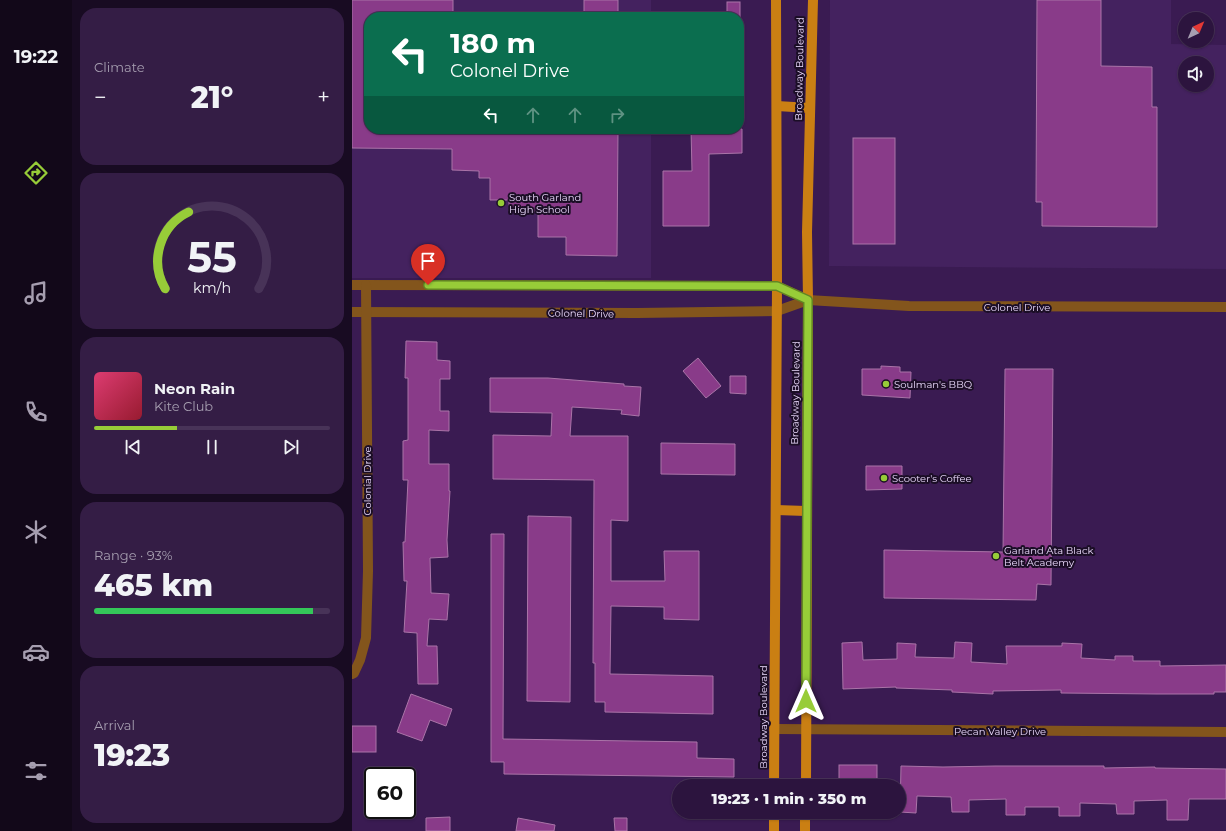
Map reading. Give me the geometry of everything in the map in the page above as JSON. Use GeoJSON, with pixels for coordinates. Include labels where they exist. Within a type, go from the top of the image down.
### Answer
{"type":"FeatureCollection","features":[{"type":"Feature","properties":{"kind":"main road","name":"Broadway Boulevard"},"geometry":{"type":"LineString","coordinates":[[774,779],[777,311],[776,0]]}},
{"type":"Feature","properties":{"kind":"main road","name":"Broadway Boulevard"},"geometry":{"type":"LineString","coordinates":[[806,779],[807,232],[813,0]]}},
{"type":"Feature","properties":{"kind":"main road"},"geometry":{"type":"LineString","coordinates":[[776,106],[810,108]]}},
{"type":"Feature","properties":{"kind":"main road"},"geometry":{"type":"LineString","coordinates":[[776,510],[806,511]]}},
{"type":"Feature","properties":{"kind":"main road"},"geometry":{"type":"LineString","coordinates":[[774,819],[774,831]]}},
{"type":"Feature","properties":{"kind":"main road"},"geometry":{"type":"LineString","coordinates":[[805,819],[805,831]]}},
{"type":"Feature","properties":{"kind":"street","name":"Colonel Drive"},"geometry":{"type":"LineString","coordinates":[[352,285],[777,286],[808,300],[909,306],[1226,307]]}},
{"type":"Feature","properties":{"kind":"street","name":"Colonial Drive"},"geometry":{"type":"LineString","coordinates":[[352,674],[354,673],[360,660],[366,638],[368,571],[366,285]]}},
{"type":"Feature","properties":{"kind":"street","name":"Colonel Drive"},"geometry":{"type":"LineString","coordinates":[[352,312],[638,313],[777,311],[808,300]]}},
{"type":"Feature","properties":{"kind":"street","name":"Pecan Valley Drive"},"geometry":{"type":"LineString","coordinates":[[774,729],[1226,732]]}},
{"type":"Feature","properties":{"kind":"shaded area","name":"South Garland High School"},"geometry":{"type":"Polygon","coordinates":[[[352,0],[651,0],[651,12],[364,12],[364,134],[651,134],[651,278],[352,278],[352,0]]]}},
{"type":"Feature","properties":{"kind":"shaded area"},"geometry":{"type":"Polygon","coordinates":[[[830,0],[1171,0],[1171,44],[1178,44],[1178,48],[1214,48],[1214,45],[1226,45],[1226,269],[829,266],[830,0]]]}},
{"type":"Feature","properties":{"kind":"building","name":"South Garland High School"},"geometry":{"type":"Polygon","coordinates":[[[352,0],[453,0],[453,12],[364,12],[364,134],[618,134],[617,256],[566,255],[566,237],[538,237],[538,212],[509,211],[509,200],[490,200],[490,178],[479,178],[479,171],[452,170],[452,149],[352,148],[352,0]]]}},
{"type":"Feature","properties":{"kind":"building"},"geometry":{"type":"Polygon","coordinates":[[[584,0],[618,0],[618,12],[584,12],[584,0]]]}},
{"type":"Feature","properties":{"kind":"building"},"geometry":{"type":"Polygon","coordinates":[[[1037,0],[1101,0],[1101,66],[1152,67],[1152,107],[1157,107],[1157,227],[1042,226],[1042,202],[1036,202],[1037,0]]]}},
{"type":"Feature","properties":{"kind":"building"},"geometry":{"type":"Polygon","coordinates":[[[727,2],[740,2],[740,12],[727,12],[727,2]]]}},
{"type":"Feature","properties":{"kind":"building"},"geometry":{"type":"Polygon","coordinates":[[[691,134],[742,134],[742,153],[709,154],[709,226],[663,226],[663,171],[692,171],[691,134]]]}},
{"type":"Feature","properties":{"kind":"building"},"geometry":{"type":"Polygon","coordinates":[[[853,138],[895,138],[895,244],[853,244],[853,138]]]}},
{"type":"Feature","properties":{"kind":"building"},"geometry":{"type":"Polygon","coordinates":[[[406,341],[437,342],[437,360],[450,361],[450,379],[440,379],[440,411],[449,411],[449,431],[429,430],[429,464],[449,464],[450,491],[447,540],[448,557],[430,558],[431,593],[449,594],[447,620],[429,619],[427,646],[437,646],[438,684],[418,684],[417,633],[404,632],[407,581],[404,581],[403,542],[405,542],[408,480],[403,480],[403,441],[408,440],[408,378],[405,378],[406,341]]]}},
{"type":"Feature","properties":{"kind":"building"},"geometry":{"type":"Polygon","coordinates":[[[698,358],[721,386],[706,398],[683,371],[698,358]]]}},
{"type":"Feature","properties":{"kind":"building","name":"Soulman's BBQ"},"geometry":{"type":"Polygon","coordinates":[[[881,366],[900,367],[900,372],[911,372],[910,398],[862,395],[862,369],[881,369],[881,366]]]}},
{"type":"Feature","properties":{"kind":"building"},"geometry":{"type":"Polygon","coordinates":[[[1005,369],[1053,369],[1051,585],[1037,584],[1036,600],[884,598],[884,550],[1003,552],[1005,369]]]}},
{"type":"Feature","properties":{"kind":"building"},"geometry":{"type":"Polygon","coordinates":[[[730,376],[746,376],[746,394],[730,393],[730,376]]]}},
{"type":"Feature","properties":{"kind":"building"},"geometry":{"type":"Polygon","coordinates":[[[490,378],[548,378],[624,384],[624,386],[641,387],[639,416],[621,414],[622,410],[572,407],[570,436],[628,436],[628,521],[611,520],[611,581],[665,581],[664,551],[699,551],[699,620],[664,619],[664,607],[611,606],[610,674],[713,676],[713,714],[605,712],[605,702],[595,702],[595,663],[593,663],[594,480],[493,479],[493,435],[551,436],[552,413],[490,412],[490,378]]]}},
{"type":"Feature","properties":{"kind":"building"},"geometry":{"type":"Polygon","coordinates":[[[661,443],[735,444],[735,475],[661,474],[661,443]]]}},
{"type":"Feature","properties":{"kind":"building","name":"Scooter's Coffee"},"geometry":{"type":"Polygon","coordinates":[[[866,466],[902,466],[902,489],[866,490],[866,466]]]}},
{"type":"Feature","properties":{"kind":"building"},"geometry":{"type":"Polygon","coordinates":[[[528,516],[571,517],[570,702],[527,701],[528,516]]]}},
{"type":"Feature","properties":{"kind":"building"},"geometry":{"type":"Polygon","coordinates":[[[491,534],[504,534],[503,739],[697,742],[697,758],[734,759],[734,777],[504,774],[504,762],[491,762],[491,534]]]}},
{"type":"Feature","properties":{"kind":"building"},"geometry":{"type":"Polygon","coordinates":[[[862,642],[863,660],[897,659],[897,643],[916,644],[915,657],[954,658],[955,642],[972,643],[971,662],[1007,664],[1006,646],[1062,646],[1062,643],[1082,644],[1081,658],[1115,660],[1115,656],[1133,656],[1133,661],[1160,661],[1160,666],[1226,665],[1226,692],[1214,692],[1214,694],[1061,693],[1061,690],[993,691],[993,694],[896,687],[843,689],[842,643],[862,642]]]}},
{"type":"Feature","properties":{"kind":"building"},"geometry":{"type":"Polygon","coordinates":[[[411,694],[452,709],[446,726],[430,720],[422,741],[397,732],[411,694]]]}},
{"type":"Feature","properties":{"kind":"building"},"geometry":{"type":"Polygon","coordinates":[[[352,726],[376,726],[376,752],[352,752],[352,726]]]}},
{"type":"Feature","properties":{"kind":"building"},"geometry":{"type":"Polygon","coordinates":[[[839,765],[877,765],[877,779],[839,779],[839,765]]]}},
{"type":"Feature","properties":{"kind":"building"},"geometry":{"type":"Polygon","coordinates":[[[901,766],[1104,766],[1104,768],[1155,767],[1226,769],[1226,799],[1189,799],[1188,820],[1167,820],[1167,800],[1134,801],[1134,814],[1117,814],[1116,804],[1080,803],[1080,816],[1059,816],[1059,807],[1025,807],[1025,815],[1006,815],[1006,799],[969,800],[969,812],[952,812],[951,797],[917,796],[916,813],[906,812],[906,779],[901,779],[901,766]]]}},
{"type":"Feature","properties":{"kind":"building"},"geometry":{"type":"Polygon","coordinates":[[[450,817],[450,831],[426,831],[426,818],[450,817]]]}},
{"type":"Feature","properties":{"kind":"building"},"geometry":{"type":"Polygon","coordinates":[[[518,818],[555,825],[554,831],[516,831],[518,818]]]}},
{"type":"Feature","properties":{"kind":"building"},"geometry":{"type":"Polygon","coordinates":[[[614,818],[627,818],[627,831],[615,831],[614,818]]]}},
{"type":"Feature","properties":{"kind":"place","name":"South Garland High School"},"geometry":{"type":"Point","coordinates":[501,203]}},
{"type":"Feature","properties":{"kind":"place","name":"Soulman's BBQ"},"geometry":{"type":"Point","coordinates":[886,384]}},
{"type":"Feature","properties":{"kind":"place","name":"Scooter's Coffee"},"geometry":{"type":"Point","coordinates":[884,478]}},
{"type":"Feature","properties":{"kind":"place","name":"Garland Ata Black Belt Academy"},"geometry":{"type":"Point","coordinates":[996,556]}},
{"type":"Feature","properties":{"kind":"route"},"geometry":{"type":"LineString","coordinates":[[428,285],[777,286],[808,300],[806,701]]}}]}
